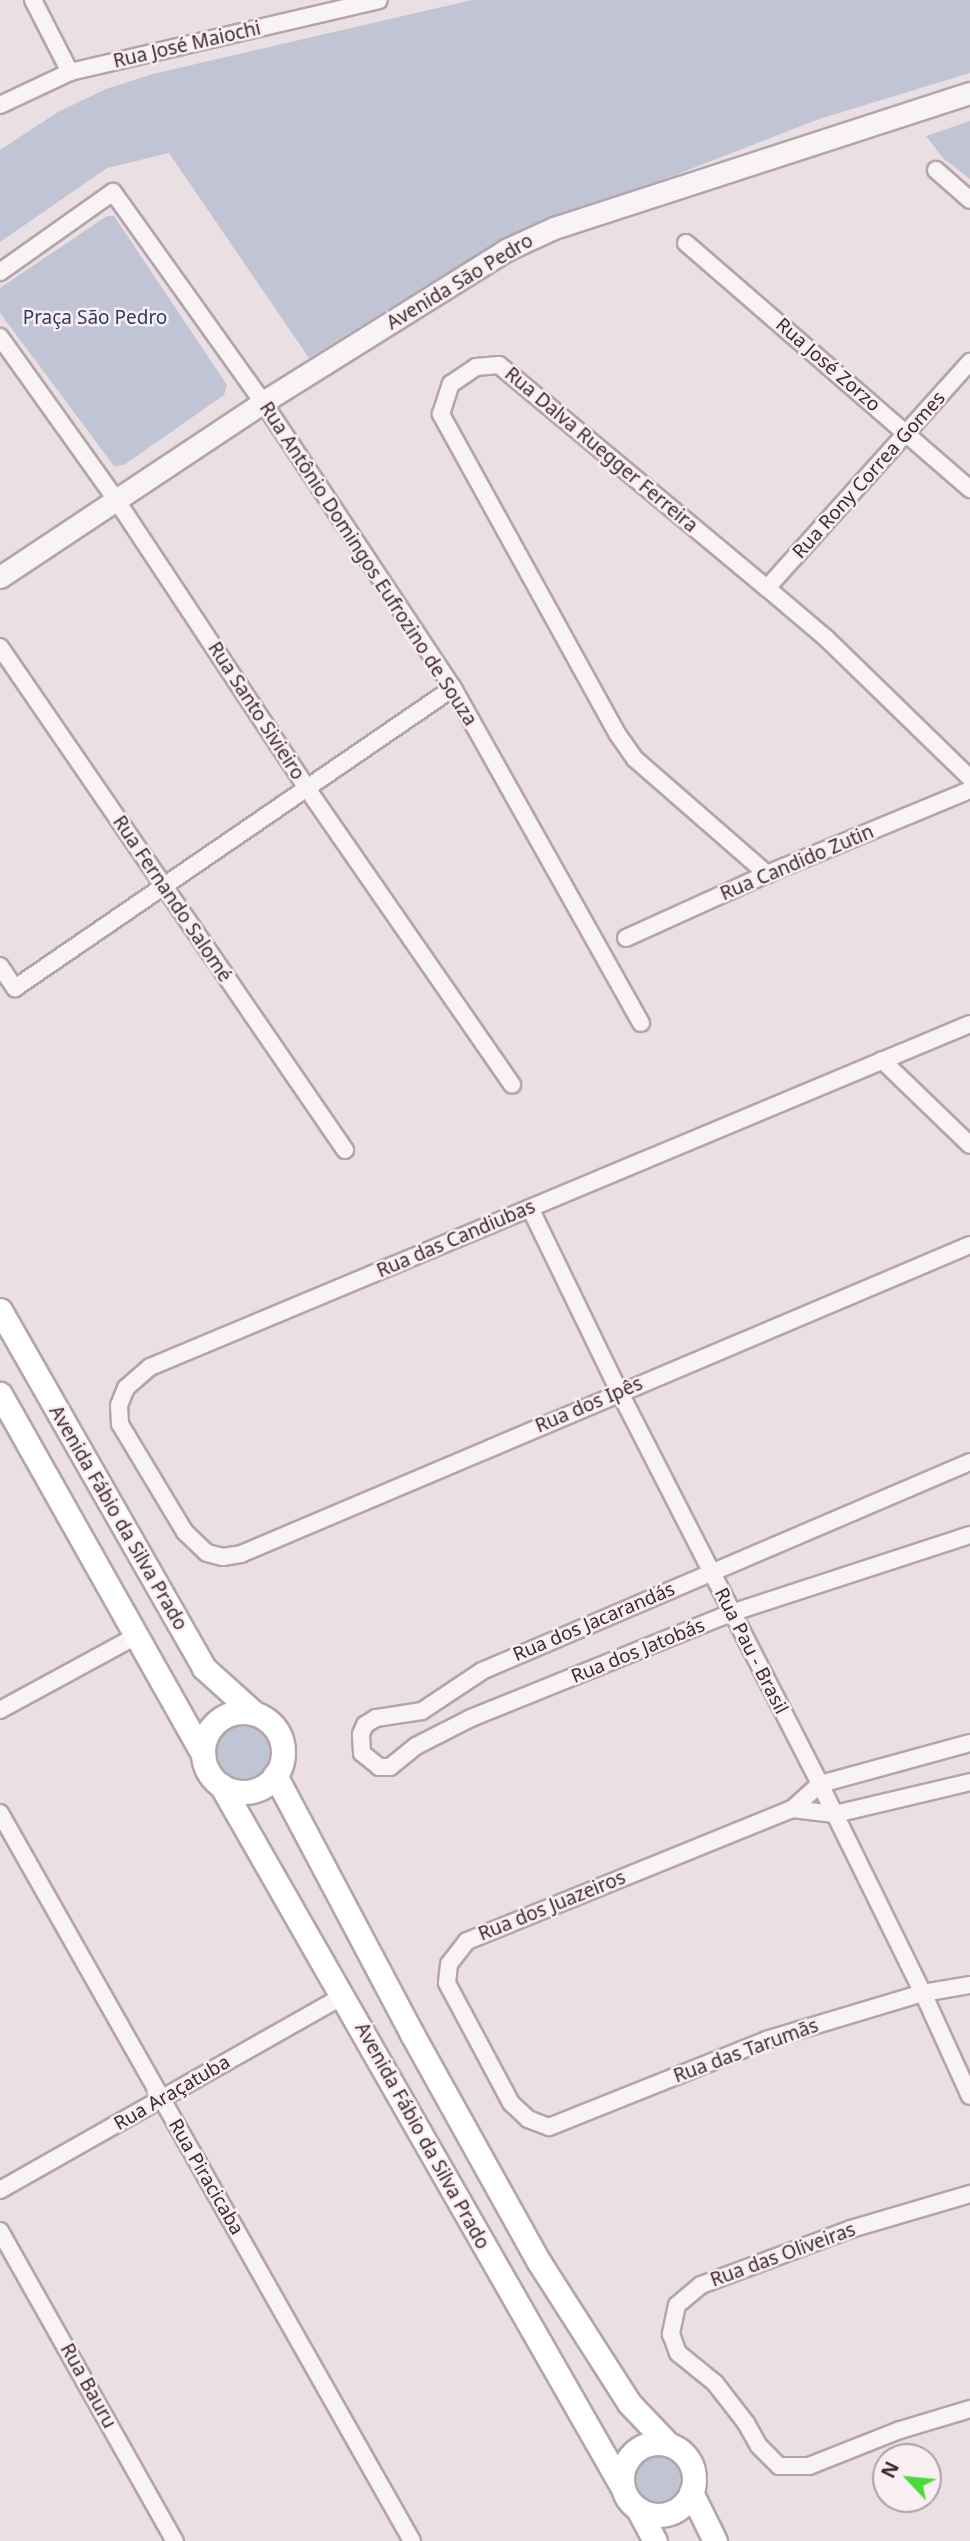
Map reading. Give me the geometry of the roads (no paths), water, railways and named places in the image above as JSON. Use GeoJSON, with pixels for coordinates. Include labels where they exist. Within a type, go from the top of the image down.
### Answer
{"type":"FeatureCollection","features":[{"type":"Feature","properties":{"kind":"main road","name":"Avenida Fábio da Silva Prado"},"geometry":{"type":"LineString","coordinates":[[0,1310],[204,1668],[254,1713]]}},
{"type":"Feature","properties":{"kind":"main road"},"geometry":{"type":"LineString","coordinates":[[0,1394],[138,1635],[203,1755],[209,1772],[220,1785],[246,1792],[267,1784],[275,1775],[284,1751],[281,1738],[265,1718],[254,1713],[241,1712],[218,1721],[206,1738],[203,1755]]}},
{"type":"Feature","properties":{"kind":"main road"},"geometry":{"type":"LineString","coordinates":[[275,1775],[412,2034],[539,2262],[629,2403],[668,2444],[686,2456],[694,2477],[691,2492],[681,2507],[671,2513],[648,2514],[629,2501],[623,2488],[623,2468],[635,2450],[656,2442],[668,2444]]}},
{"type":"Feature","properties":{"kind":"main road","name":"Avenida Fábio da Silva Prado"},"geometry":{"type":"LineString","coordinates":[[220,1785],[623,2488]]}},
{"type":"Feature","properties":{"kind":"main road"},"geometry":{"type":"LineString","coordinates":[[691,2492],[715,2541]]}},
{"type":"Feature","properties":{"kind":"main road"},"geometry":{"type":"LineString","coordinates":[[638,2509],[655,2541]]}},
{"type":"Feature","properties":{"kind":"street"},"geometry":{"type":"LineString","coordinates":[[33,0],[70,72]]}},
{"type":"Feature","properties":{"kind":"street","name":"Rua José Maiochi"},"geometry":{"type":"LineString","coordinates":[[0,105],[70,72],[379,0]]}},
{"type":"Feature","properties":{"kind":"street","name":"Avenida São Pedro"},"geometry":{"type":"LineString","coordinates":[[0,577],[262,402],[506,250],[554,228],[970,93]]}},
{"type":"Feature","properties":{"kind":"street"},"geometry":{"type":"LineString","coordinates":[[936,170],[970,200]]}},
{"type":"Feature","properties":{"kind":"street","name":"Rua Antônio Domingos Eufrozino de Souza"},"geometry":{"type":"LineString","coordinates":[[0,272],[113,192],[262,402],[453,688],[641,1023]]}},
{"type":"Feature","properties":{"kind":"street","name":"Rua José Zorzo"},"geometry":{"type":"LineString","coordinates":[[686,243],[970,488]]}},
{"type":"Feature","properties":{"kind":"street","name":"Rua Santo Sivieiro"},"geometry":{"type":"LineString","coordinates":[[0,337],[116,498],[306,787],[512,1085]]}},
{"type":"Feature","properties":{"kind":"street","name":"Rua Rony Correa Gomes"},"geometry":{"type":"LineString","coordinates":[[767,588],[970,362]]}},
{"type":"Feature","properties":{"kind":"street","name":"Rua Dalva Ruegger Ferreira"},"geometry":{"type":"LineString","coordinates":[[767,874],[635,759],[618,735],[441,414],[451,384],[476,367],[499,365],[826,638],[970,778]]}},
{"type":"Feature","properties":{"kind":"street","name":"Rua Fernando Salomé"},"geometry":{"type":"LineString","coordinates":[[0,647],[345,1150]]}},
{"type":"Feature","properties":{"kind":"street"},"geometry":{"type":"LineString","coordinates":[[0,966],[15,988],[453,688]]}},
{"type":"Feature","properties":{"kind":"street","name":"Rua Candido Zutin"},"geometry":{"type":"LineString","coordinates":[[626,938],[767,874],[970,790]]}},
{"type":"Feature","properties":{"kind":"street","name":"Rua das Candiubas"},"geometry":{"type":"LineString","coordinates":[[207,1553],[185,1532],[120,1424],[119,1405],[131,1382],[150,1367],[970,1024]]}},
{"type":"Feature","properties":{"kind":"street"},"geometry":{"type":"LineString","coordinates":[[882,1060],[970,1145]]}},
{"type":"Feature","properties":{"kind":"street","name":"Rua Pau - Brasil"},"geometry":{"type":"LineString","coordinates":[[530,1208],[710,1572],[835,1814],[970,2096]]}},
{"type":"Feature","properties":{"kind":"street","name":"Rua dos Ipês"},"geometry":{"type":"LineString","coordinates":[[207,1553],[223,1557],[241,1554],[619,1391],[970,1245]]}},
{"type":"Feature","properties":{"kind":"street","name":"Rua dos Jacarandás"},"geometry":{"type":"LineString","coordinates":[[362,1753],[361,1734],[365,1725],[376,1718],[422,1711],[482,1671],[970,1462]]}},
{"type":"Feature","properties":{"kind":"street","name":"Rua dos Jatobás"},"geometry":{"type":"LineString","coordinates":[[362,1753],[379,1767],[390,1767],[416,1746],[471,1718],[731,1613],[970,1535]]}},
{"type":"Feature","properties":{"kind":"street"},"geometry":{"type":"LineString","coordinates":[[0,1710],[138,1635]]}},
{"type":"Feature","properties":{"kind":"street","name":"Rua dos Juazeiros"},"geometry":{"type":"LineString","coordinates":[[528,2119],[511,2103],[446,1983],[449,1964],[467,1941],[792,1809],[820,1784],[970,1743]]}},
{"type":"Feature","properties":{"kind":"street","name":"Rua dos Juazeiros"},"geometry":{"type":"LineString","coordinates":[[792,1809],[835,1814],[970,1782]]}},
{"type":"Feature","properties":{"kind":"street","name":"Rua Piracicaba"},"geometry":{"type":"LineString","coordinates":[[0,1813],[412,2541]]}},
{"type":"Feature","properties":{"kind":"street","name":"Rua das Tarumãs"},"geometry":{"type":"LineString","coordinates":[[528,2119],[549,2127],[766,2040],[923,1993],[970,1984]]}},
{"type":"Feature","properties":{"kind":"street","name":"Rua Araçatuba"},"geometry":{"type":"LineString","coordinates":[[0,2190],[343,1996]]}},
{"type":"Feature","properties":{"kind":"street","name":"Rua das Oliveiras"},"geometry":{"type":"LineString","coordinates":[[970,2194],[851,2229],[701,2285],[677,2305],[671,2334],[678,2353],[715,2383],[746,2423],[759,2446],[779,2466],[809,2466],[900,2430],[970,2409]]}},
{"type":"Feature","properties":{"kind":"street","name":"Rua Bauru"},"geometry":{"type":"LineString","coordinates":[[0,2231],[175,2541]]}},
{"type":"Feature","properties":{"kind":"park label","name":"Praça São Pedro"},"geometry":{"type":"Point","coordinates":[95,318]}}]}
